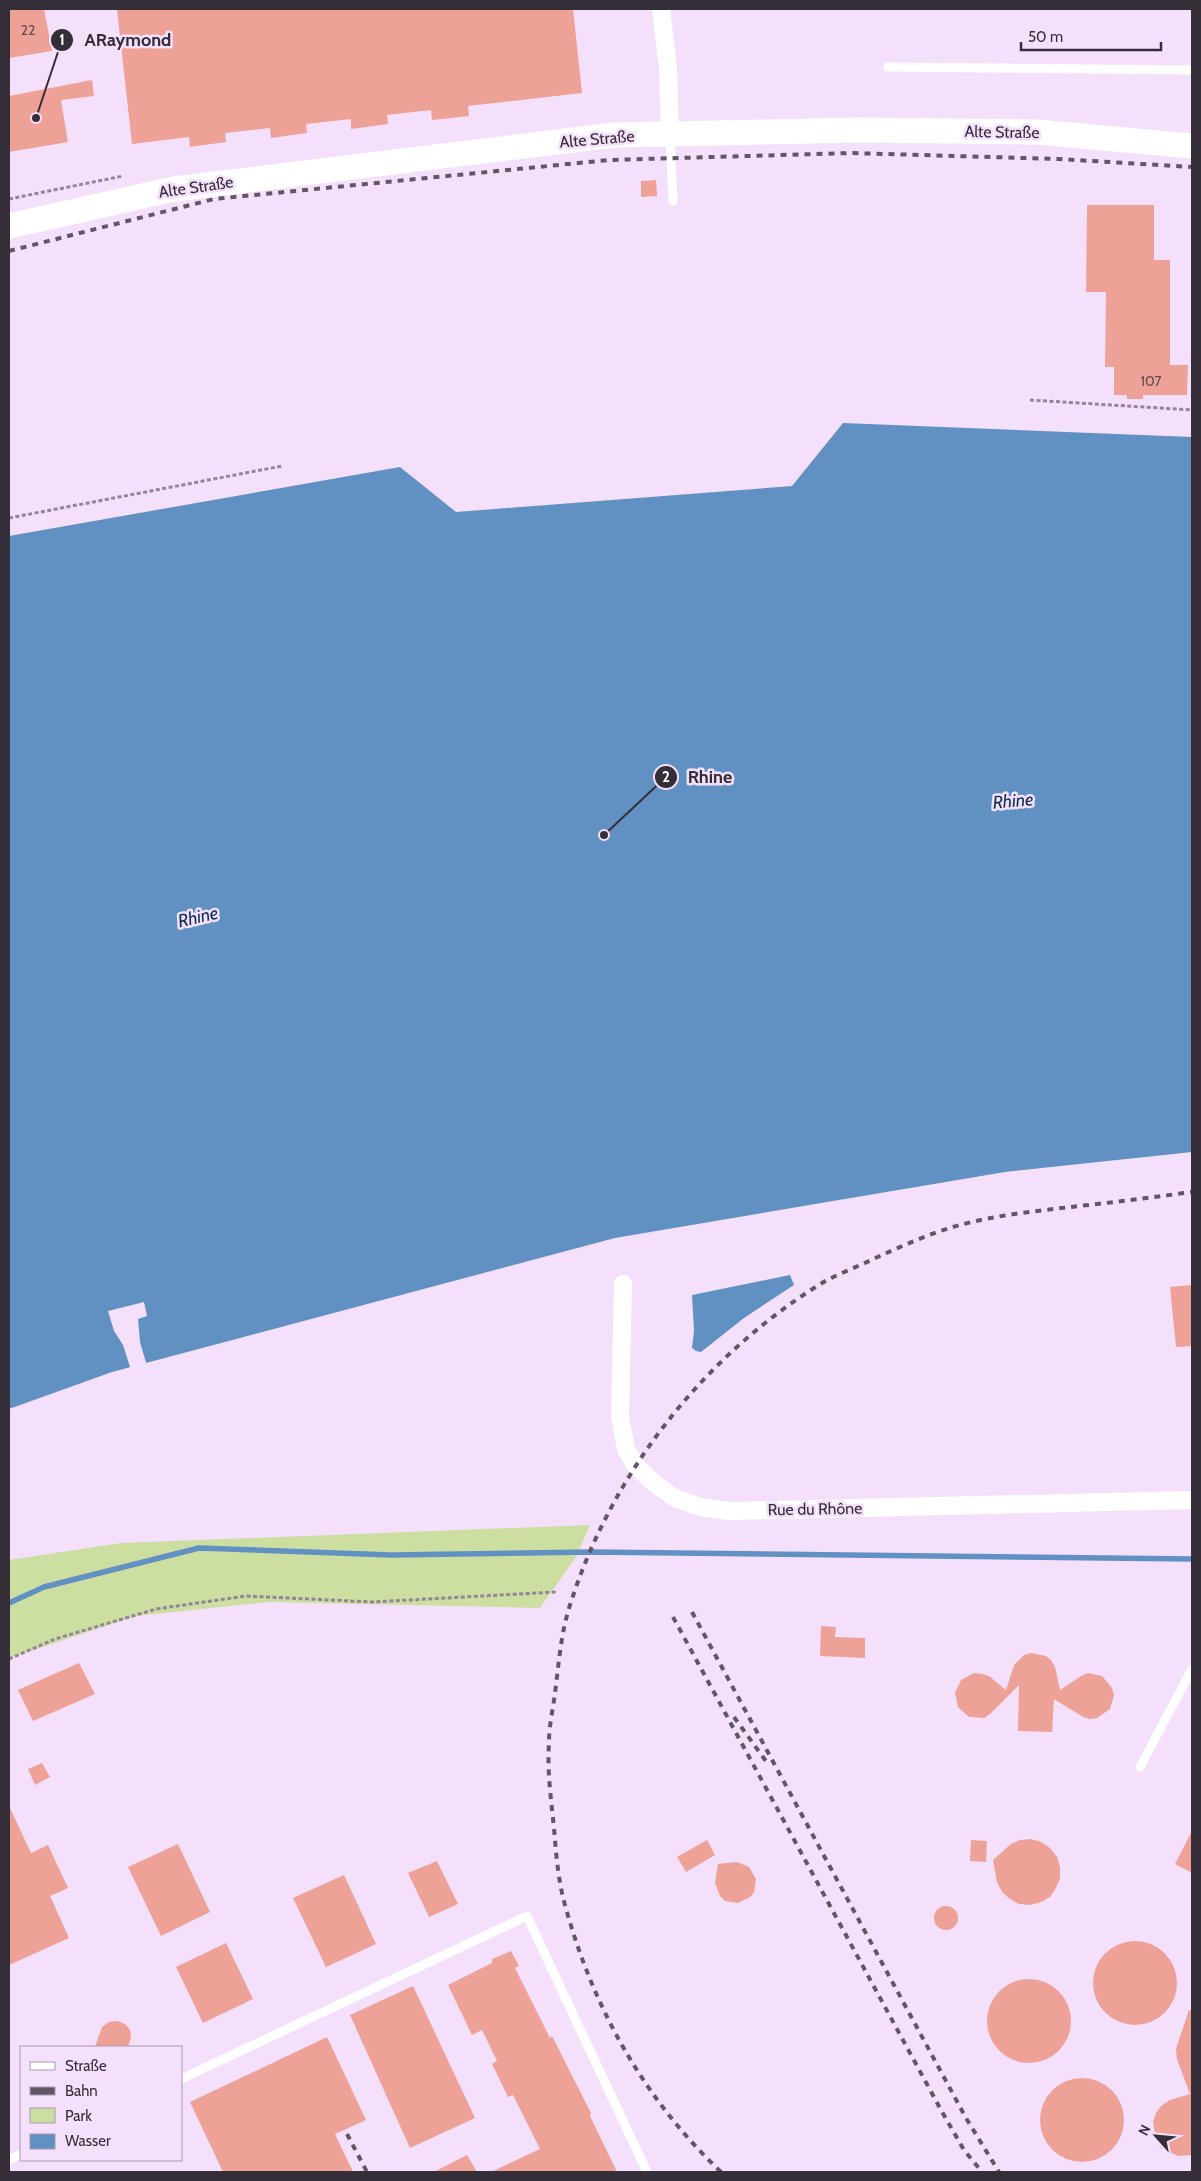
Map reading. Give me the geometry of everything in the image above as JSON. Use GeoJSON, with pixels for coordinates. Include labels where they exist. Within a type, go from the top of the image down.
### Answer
{"type":"FeatureCollection","features":[{"type":"Feature","properties":{"kind":"street"},"geometry":{"type":"LineString","coordinates":[[662,9],[668,68],[670,133]]}},
{"type":"Feature","properties":{"kind":"street","name":"Alte Straße"},"geometry":{"type":"LineString","coordinates":[[9,226],[174,189],[614,135],[859,130],[1037,132],[1192,146]]}},
{"type":"Feature","properties":{"kind":"street","name":"Rue du Rhône"},"geometry":{"type":"LineString","coordinates":[[623,1284],[620,1417],[626,1449],[636,1466],[655,1484],[675,1498],[700,1507],[728,1511],[1192,1500]]}},
{"type":"Feature","properties":{"kind":"lane"},"geometry":{"type":"LineString","coordinates":[[888,67],[1192,70]]}},
{"type":"Feature","properties":{"kind":"lane"},"geometry":{"type":"LineString","coordinates":[[670,133],[673,201]]}},
{"type":"Feature","properties":{"kind":"lane"},"geometry":{"type":"LineString","coordinates":[[1140,1767],[1192,1669]]}},
{"type":"Feature","properties":{"kind":"lane"},"geometry":{"type":"LineString","coordinates":[[182,2079],[526,1916],[647,2172]]}},
{"type":"Feature","properties":{"kind":"path"},"geometry":{"type":"LineString","coordinates":[[9,198],[101,180]]}},
{"type":"Feature","properties":{"kind":"path"},"geometry":{"type":"LineString","coordinates":[[1030,400],[1192,410]]}},
{"type":"Feature","properties":{"kind":"path"},"geometry":{"type":"LineString","coordinates":[[9,518],[282,466]]}},
{"type":"Feature","properties":{"kind":"path"},"geometry":{"type":"LineString","coordinates":[[9,1659],[55,1639],[156,1609],[246,1596],[372,1602],[556,1592]]}},
{"type":"Feature","properties":{"kind":"green space"},"geometry":{"type":"Polygon","coordinates":[[[590,1525],[576,1557],[540,1608],[269,1602],[136,1616],[9,1658],[9,1560],[121,1543],[590,1525]],[[257,1549],[391,1555],[520,1556],[257,1549]]]}},
{"type":"Feature","properties":{"kind":"water"},"geometry":{"type":"Polygon","coordinates":[[[843,423],[1192,437],[1192,1152],[1005,1172],[615,1238],[112,1372],[9,1409],[9,536],[400,467],[456,512],[792,486],[843,423]]]}},
{"type":"Feature","properties":{"kind":"water"},"geometry":{"type":"Polygon","coordinates":[[[790,1275],[794,1285],[744,1318],[701,1352],[692,1348],[694,1331],[692,1295],[790,1275]]]}},
{"type":"Feature","properties":{"kind":"pier"},"geometry":{"type":"Polygon","coordinates":[[[144,1302],[147,1316],[138,1319],[140,1342],[147,1366],[131,1370],[123,1345],[114,1331],[108,1311],[144,1302]]]}},
{"type":"Feature","properties":{"kind":"building"},"geometry":{"type":"Polygon","coordinates":[[[9,9],[44,9],[52,51],[9,58],[9,9]]]}},
{"type":"Feature","properties":{"kind":"building"},"geometry":{"type":"Polygon","coordinates":[[[117,9],[573,9],[582,93],[468,106],[469,116],[432,120],[431,110],[387,115],[388,124],[351,129],[351,119],[306,124],[307,133],[271,138],[270,128],[225,133],[226,142],[190,147],[189,137],[132,144],[117,9]]]}},
{"type":"Feature","properties":{"kind":"building"},"geometry":{"type":"Polygon","coordinates":[[[92,80],[94,96],[61,100],[68,142],[9,152],[9,96],[92,80]]]}},
{"type":"Feature","properties":{"kind":"building"},"geometry":{"type":"Polygon","coordinates":[[[656,180],[657,196],[641,197],[641,181],[656,180]]]}},
{"type":"Feature","properties":{"kind":"building"},"geometry":{"type":"Polygon","coordinates":[[[1087,205],[1154,205],[1154,260],[1170,260],[1170,365],[1188,365],[1187,395],[1143,395],[1143,399],[1127,399],[1127,395],[1114,395],[1114,367],[1105,367],[1106,292],[1086,292],[1087,205]]]}},
{"type":"Feature","properties":{"kind":"building"},"geometry":{"type":"Polygon","coordinates":[[[1192,1285],[1192,1346],[1176,1347],[1170,1287],[1192,1285]]]}},
{"type":"Feature","properties":{"kind":"building"},"geometry":{"type":"Polygon","coordinates":[[[821,1626],[836,1627],[835,1637],[865,1638],[865,1658],[820,1656],[821,1626]]]}},
{"type":"Feature","properties":{"kind":"building"},"geometry":{"type":"Polygon","coordinates":[[[1031,1653],[1046,1656],[1051,1660],[1055,1667],[1060,1690],[1088,1673],[1102,1676],[1112,1688],[1114,1695],[1110,1709],[1097,1718],[1090,1719],[1083,1717],[1054,1699],[1052,1732],[1018,1731],[1019,1685],[984,1718],[969,1717],[958,1707],[955,1693],[961,1680],[974,1673],[982,1674],[989,1676],[1006,1690],[1014,1665],[1024,1655],[1031,1653]]]}},
{"type":"Feature","properties":{"kind":"building"},"geometry":{"type":"Polygon","coordinates":[[[79,1663],[95,1694],[33,1721],[18,1690],[79,1663]]]}},
{"type":"Feature","properties":{"kind":"building"},"geometry":{"type":"Polygon","coordinates":[[[42,1763],[50,1777],[35,1785],[28,1769],[42,1763]]]}},
{"type":"Feature","properties":{"kind":"building"},"geometry":{"type":"Polygon","coordinates":[[[9,1806],[31,1853],[48,1845],[68,1888],[50,1896],[69,1938],[9,1965],[9,1806]]]}},
{"type":"Feature","properties":{"kind":"building"},"geometry":{"type":"Polygon","coordinates":[[[1192,1831],[1192,1873],[1175,1864],[1192,1831]]]}},
{"type":"Feature","properties":{"kind":"building"},"geometry":{"type":"Polygon","coordinates":[[[1031,1839],[1041,1842],[1050,1848],[1057,1857],[1060,1867],[1060,1878],[1050,1897],[1030,1905],[1019,1904],[1002,1892],[997,1882],[993,1860],[1011,1844],[1020,1840],[1031,1839]]]}},
{"type":"Feature","properties":{"kind":"building"},"geometry":{"type":"Polygon","coordinates":[[[707,1840],[715,1855],[686,1872],[677,1857],[707,1840]]]}},
{"type":"Feature","properties":{"kind":"building"},"geometry":{"type":"Polygon","coordinates":[[[971,1840],[987,1841],[986,1862],[970,1861],[971,1840]]]}},
{"type":"Feature","properties":{"kind":"building"},"geometry":{"type":"Polygon","coordinates":[[[178,1844],[210,1912],[161,1936],[128,1867],[178,1844]]]}},
{"type":"Feature","properties":{"kind":"building"},"geometry":{"type":"Polygon","coordinates":[[[437,1861],[458,1904],[429,1917],[408,1873],[437,1861]]]}},
{"type":"Feature","properties":{"kind":"building"},"geometry":{"type":"Polygon","coordinates":[[[737,1862],[749,1867],[756,1879],[754,1892],[750,1897],[738,1903],[725,1901],[720,1896],[715,1883],[718,1864],[737,1862]]]}},
{"type":"Feature","properties":{"kind":"building"},"geometry":{"type":"Polygon","coordinates":[[[344,1875],[376,1944],[326,1967],[293,1898],[344,1875]]]}},
{"type":"Feature","properties":{"kind":"building"},"geometry":{"type":"Polygon","coordinates":[[[946,1906],[955,1909],[958,1918],[955,1927],[946,1930],[937,1927],[934,1918],[937,1909],[946,1906]]]}},
{"type":"Feature","properties":{"kind":"building"},"geometry":{"type":"Polygon","coordinates":[[[1135,1941],[1151,1944],[1165,1953],[1174,1967],[1177,1983],[1174,1999],[1165,2013],[1151,2022],[1135,2025],[1119,2022],[1105,2013],[1096,1999],[1093,1983],[1096,1967],[1105,1953],[1119,1944],[1135,1941]]]}},
{"type":"Feature","properties":{"kind":"building"},"geometry":{"type":"Polygon","coordinates":[[[226,1943],[253,1999],[203,2023],[176,1967],[226,1943]]]}},
{"type":"Feature","properties":{"kind":"building"},"geometry":{"type":"Polygon","coordinates":[[[511,1951],[519,1966],[515,1968],[591,2113],[590,2116],[617,2172],[491,2172],[540,2149],[513,2095],[508,2097],[492,2064],[497,2061],[482,2030],[472,2035],[448,1985],[492,1963],[492,1959],[511,1951]]]}},
{"type":"Feature","properties":{"kind":"building"},"geometry":{"type":"Polygon","coordinates":[[[1029,1979],[1045,1982],[1059,1991],[1068,2005],[1071,2021],[1068,2037],[1059,2051],[1045,2060],[1029,2063],[1013,2060],[999,2051],[990,2037],[987,2021],[990,2005],[999,1991],[1013,1982],[1029,1979]]]}},
{"type":"Feature","properties":{"kind":"building"},"geometry":{"type":"Polygon","coordinates":[[[413,1986],[475,2118],[410,2148],[350,2015],[413,1986]]]}},
{"type":"Feature","properties":{"kind":"building"},"geometry":{"type":"Polygon","coordinates":[[[1189,2010],[1192,2011],[1192,2155],[1178,2156],[1161,2148],[1156,2140],[1153,2122],[1161,2106],[1170,2100],[1190,2094],[1177,2059],[1176,2049],[1189,2010]]]}},
{"type":"Feature","properties":{"kind":"building"},"geometry":{"type":"Polygon","coordinates":[[[117,2021],[125,2024],[130,2030],[131,2038],[128,2046],[95,2046],[102,2027],[109,2022],[117,2021]]]}},
{"type":"Feature","properties":{"kind":"building"},"geometry":{"type":"Polygon","coordinates":[[[327,2037],[366,2120],[335,2134],[353,2172],[223,2172],[190,2102],[327,2037]]]}},
{"type":"Feature","properties":{"kind":"building"},"geometry":{"type":"Polygon","coordinates":[[[1074,2078],[1090,2078],[1106,2085],[1117,2096],[1124,2112],[1121,2136],[1112,2150],[1106,2155],[1090,2162],[1074,2162],[1058,2155],[1047,2144],[1040,2128],[1040,2112],[1047,2096],[1058,2085],[1074,2078]]]}},
{"type":"Feature","properties":{"kind":"building"},"geometry":{"type":"Polygon","coordinates":[[[467,2155],[477,2172],[434,2172],[467,2155]]]}},
{"type":"Feature","properties":{"kind":"waterway"},"geometry":{"type":"LineString","coordinates":[[9,1603],[44,1587],[199,1548],[391,1555],[590,1552],[1192,1559]]}},
{"type":"Feature","properties":{"kind":"railway"},"geometry":{"type":"LineString","coordinates":[[9,251],[214,199],[609,160],[851,153],[1059,159],[1192,167]]}},
{"type":"Feature","properties":{"kind":"railway"},"geometry":{"type":"LineString","coordinates":[[721,2172],[693,2144],[645,2083],[606,2015],[590,1980],[577,1943],[563,1896],[558,1866],[550,1785],[549,1736],[561,1647],[571,1602],[589,1554],[611,1507],[638,1462],[668,1420],[702,1381],[739,1345],[779,1312],[822,1283],[909,1243],[984,1219],[1192,1192]]}},
{"type":"Feature","properties":{"kind":"railway"},"geometry":{"type":"LineString","coordinates":[[692,1612],[966,2118],[999,2172]]}},
{"type":"Feature","properties":{"kind":"railway"},"geometry":{"type":"LineString","coordinates":[[673,1617],[941,2110],[964,2150],[982,2172]]}},
{"type":"Feature","properties":{"kind":"railway"},"geometry":{"type":"LineString","coordinates":[[734,1717],[768,1764]]}},
{"type":"Feature","properties":{"kind":"railway"},"geometry":{"type":"LineString","coordinates":[[347,2134],[367,2172]]}},
{"type":"Feature","properties":{"kind":"place","name":"ARaymond"},"geometry":{"type":"Point","coordinates":[36,118]}},
{"type":"Feature","properties":{"kind":"place","name":"Rhine"},"geometry":{"type":"Point","coordinates":[604,835]}}]}
